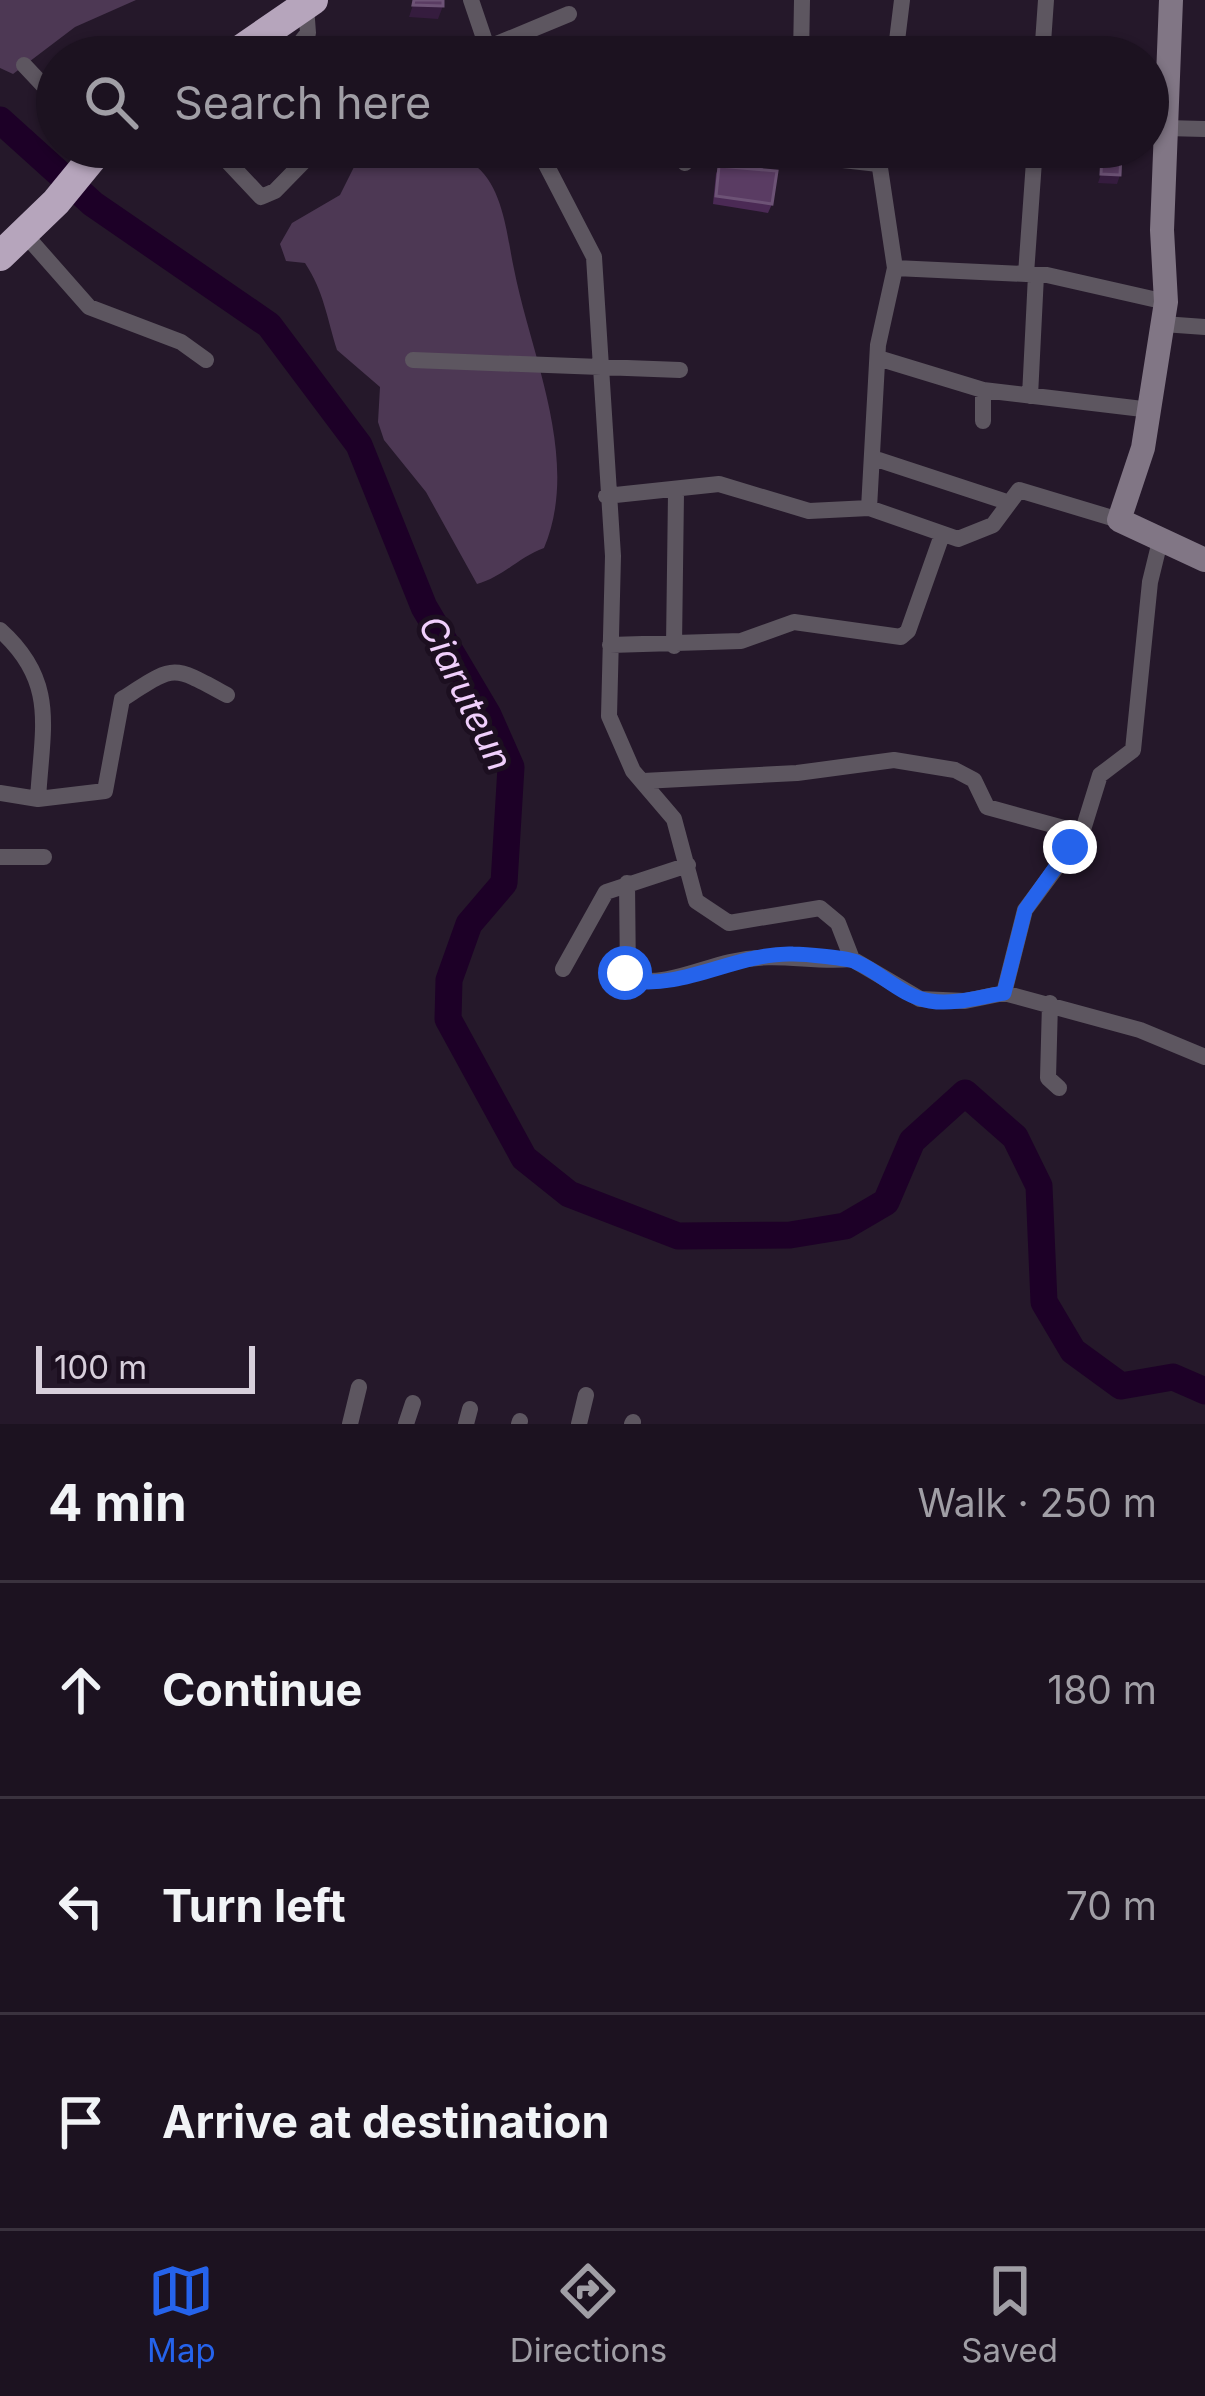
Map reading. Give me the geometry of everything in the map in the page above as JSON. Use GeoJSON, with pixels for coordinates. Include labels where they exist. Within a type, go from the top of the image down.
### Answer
{"type":"FeatureCollection","features":[{"type":"Feature","properties":{"kind":"highway"},"geometry":{"type":"LineString","coordinates":[[261,36],[309,3]]}},
{"type":"Feature","properties":{"kind":"highway"},"geometry":{"type":"LineString","coordinates":[[0,256],[56,202],[82,168]]}},
{"type":"Feature","properties":{"kind":"street"},"geometry":{"type":"LineString","coordinates":[[471,0],[483,36]]}},
{"type":"Feature","properties":{"kind":"street"},"geometry":{"type":"LineString","coordinates":[[799,36],[802,0]]}},
{"type":"Feature","properties":{"kind":"street"},"geometry":{"type":"LineString","coordinates":[[898,36],[902,0]]}},
{"type":"Feature","properties":{"kind":"street"},"geometry":{"type":"LineString","coordinates":[[1043,36],[1046,0]]}},
{"type":"Feature","properties":{"kind":"street"},"geometry":{"type":"LineString","coordinates":[[1169,43],[1171,0]]}},
{"type":"Feature","properties":{"kind":"street"},"geometry":{"type":"LineString","coordinates":[[306,36],[309,3]]}},
{"type":"Feature","properties":{"kind":"street"},"geometry":{"type":"LineString","coordinates":[[523,36],[569,14]]}},
{"type":"Feature","properties":{"kind":"street"},"geometry":{"type":"LineString","coordinates":[[24,64],[36,77]]}},
{"type":"Feature","properties":{"kind":"street"},"geometry":{"type":"LineString","coordinates":[[1169,128],[1205,129]]}},
{"type":"Feature","properties":{"kind":"street"},"geometry":{"type":"LineString","coordinates":[[234,168],[261,197],[298,168]]}},
{"type":"Feature","properties":{"kind":"street"},"geometry":{"type":"LineString","coordinates":[[548,168],[594,257],[606,496],[614,556],[609,716],[618,745],[674,819],[696,901],[717,919],[739,923],[820,908],[838,923],[852,959],[903,992],[936,1002],[1004,993],[1050,1003],[1205,1057]]}},
{"type":"Feature","properties":{"kind":"street"},"geometry":{"type":"LineString","coordinates":[[869,508],[878,358],[895,268],[880,168]]}},
{"type":"Feature","properties":{"kind":"street"},"geometry":{"type":"LineString","coordinates":[[1030,396],[1034,168]]}},
{"type":"Feature","properties":{"kind":"street"},"geometry":{"type":"LineString","coordinates":[[1118,520],[1151,410],[1164,313],[1165,168]]}},
{"type":"Feature","properties":{"kind":"street"},"geometry":{"type":"LineString","coordinates":[[22,231],[89,307],[181,342],[206,360]]}},
{"type":"Feature","properties":{"kind":"street"},"geometry":{"type":"LineString","coordinates":[[895,268],[1031,274],[1205,327]]}},
{"type":"Feature","properties":{"kind":"street"},"geometry":{"type":"LineString","coordinates":[[878,358],[983,389],[1151,410]]}},
{"type":"Feature","properties":{"kind":"street"},"geometry":{"type":"LineString","coordinates":[[413,360],[680,370]]}},
{"type":"Feature","properties":{"kind":"street"},"geometry":{"type":"LineString","coordinates":[[983,389],[983,422]]}},
{"type":"Feature","properties":{"kind":"street"},"geometry":{"type":"LineString","coordinates":[[873,458],[1007,502]]}},
{"type":"Feature","properties":{"kind":"street"},"geometry":{"type":"LineString","coordinates":[[606,496],[676,493],[719,484],[809,511],[869,508],[942,535],[980,534],[993,525],[1019,490],[1118,520],[1205,560]]}},
{"type":"Feature","properties":{"kind":"street"},"geometry":{"type":"LineString","coordinates":[[674,646],[676,493]]}},
{"type":"Feature","properties":{"kind":"street"},"geometry":{"type":"LineString","coordinates":[[610,645],[741,641],[794,622],[901,638],[908,631],[942,535]]}},
{"type":"Feature","properties":{"kind":"street"},"geometry":{"type":"LineString","coordinates":[[1004,993],[1025,910],[1082,833],[1100,775],[1133,750],[1150,582],[1161,537]]}},
{"type":"Feature","properties":{"kind":"street"},"geometry":{"type":"LineString","coordinates":[[0,630],[35,667],[44,694],[38,799]]}},
{"type":"Feature","properties":{"kind":"street"},"geometry":{"type":"LineString","coordinates":[[0,794],[38,799],[105,791],[122,699],[162,672],[176,670],[227,695]]}},
{"type":"Feature","properties":{"kind":"street"},"geometry":{"type":"LineString","coordinates":[[643,781],[797,773],[865,761],[932,764],[974,780],[987,807],[1082,833]]}},
{"type":"Feature","properties":{"kind":"street"},"geometry":{"type":"LineString","coordinates":[[0,857],[44,857]]}},
{"type":"Feature","properties":{"kind":"street"},"geometry":{"type":"LineString","coordinates":[[563,969],[606,892],[688,865]]}},
{"type":"Feature","properties":{"kind":"street"},"geometry":{"type":"LineString","coordinates":[[627,883],[628,980],[670,980],[734,961],[788,954],[824,962],[852,959]]}},
{"type":"Feature","properties":{"kind":"street"},"geometry":{"type":"LineString","coordinates":[[1050,1003],[1048,1078],[1059,1088]]}},
{"type":"Feature","properties":{"kind":"street"},"geometry":{"type":"LineString","coordinates":[[350,1424],[359,1388]]}},
{"type":"Feature","properties":{"kind":"street"},"geometry":{"type":"LineString","coordinates":[[579,1424],[586,1395]]}},
{"type":"Feature","properties":{"kind":"street"},"geometry":{"type":"LineString","coordinates":[[406,1424],[413,1402]]}},
{"type":"Feature","properties":{"kind":"shaded area"},"geometry":{"type":"Polygon","coordinates":[[[0,0],[136,0],[63,36],[36,36],[36,57],[13,74],[0,68],[0,0]]]}},
{"type":"Feature","properties":{"kind":"shaded area"},"geometry":{"type":"Polygon","coordinates":[[[354,168],[478,168],[493,188],[503,215],[549,408],[557,480],[544,548],[477,584],[426,492],[384,440],[378,422],[380,387],[337,350],[311,274],[305,263],[286,261],[280,244],[292,223],[340,195],[354,168]]]}},
{"type":"Feature","properties":{"kind":"building"},"geometry":{"type":"Polygon","coordinates":[[[414,0],[443,0],[443,6],[413,5],[414,0]]]}},
{"type":"Feature","properties":{"kind":"building"},"geometry":{"type":"Polygon","coordinates":[[[719,168],[777,171],[772,204],[716,196],[719,168]]]}},
{"type":"Feature","properties":{"kind":"building"},"geometry":{"type":"Polygon","coordinates":[[[1101,168],[1120,168],[1120,175],[1101,174],[1101,168]]]}},
{"type":"Feature","properties":{"kind":"waterway","name":"Ciaruteun"},"geometry":{"type":"LineString","coordinates":[[0,120],[36,153]]}},
{"type":"Feature","properties":{"kind":"waterway","name":"Ciaruteun"},"geometry":{"type":"LineString","coordinates":[[53,168],[93,204],[269,325],[359,445],[424,607],[488,715],[511,767],[504,883],[469,924],[449,980],[448,1019],[524,1158],[569,1194],[678,1236],[790,1235],[845,1226],[886,1202],[912,1141],[965,1093],[1015,1137],[1039,1186],[1044,1302],[1073,1351],[1121,1386],[1173,1377],[1205,1391]]}},
{"type":"Feature","properties":{"kind":"route"},"geometry":{"type":"LineString","coordinates":[[625,973],[628,980],[670,980],[734,961],[788,954],[824,962],[852,959],[903,992],[936,1002],[1004,993],[1025,910],[1070,847]]}}]}
